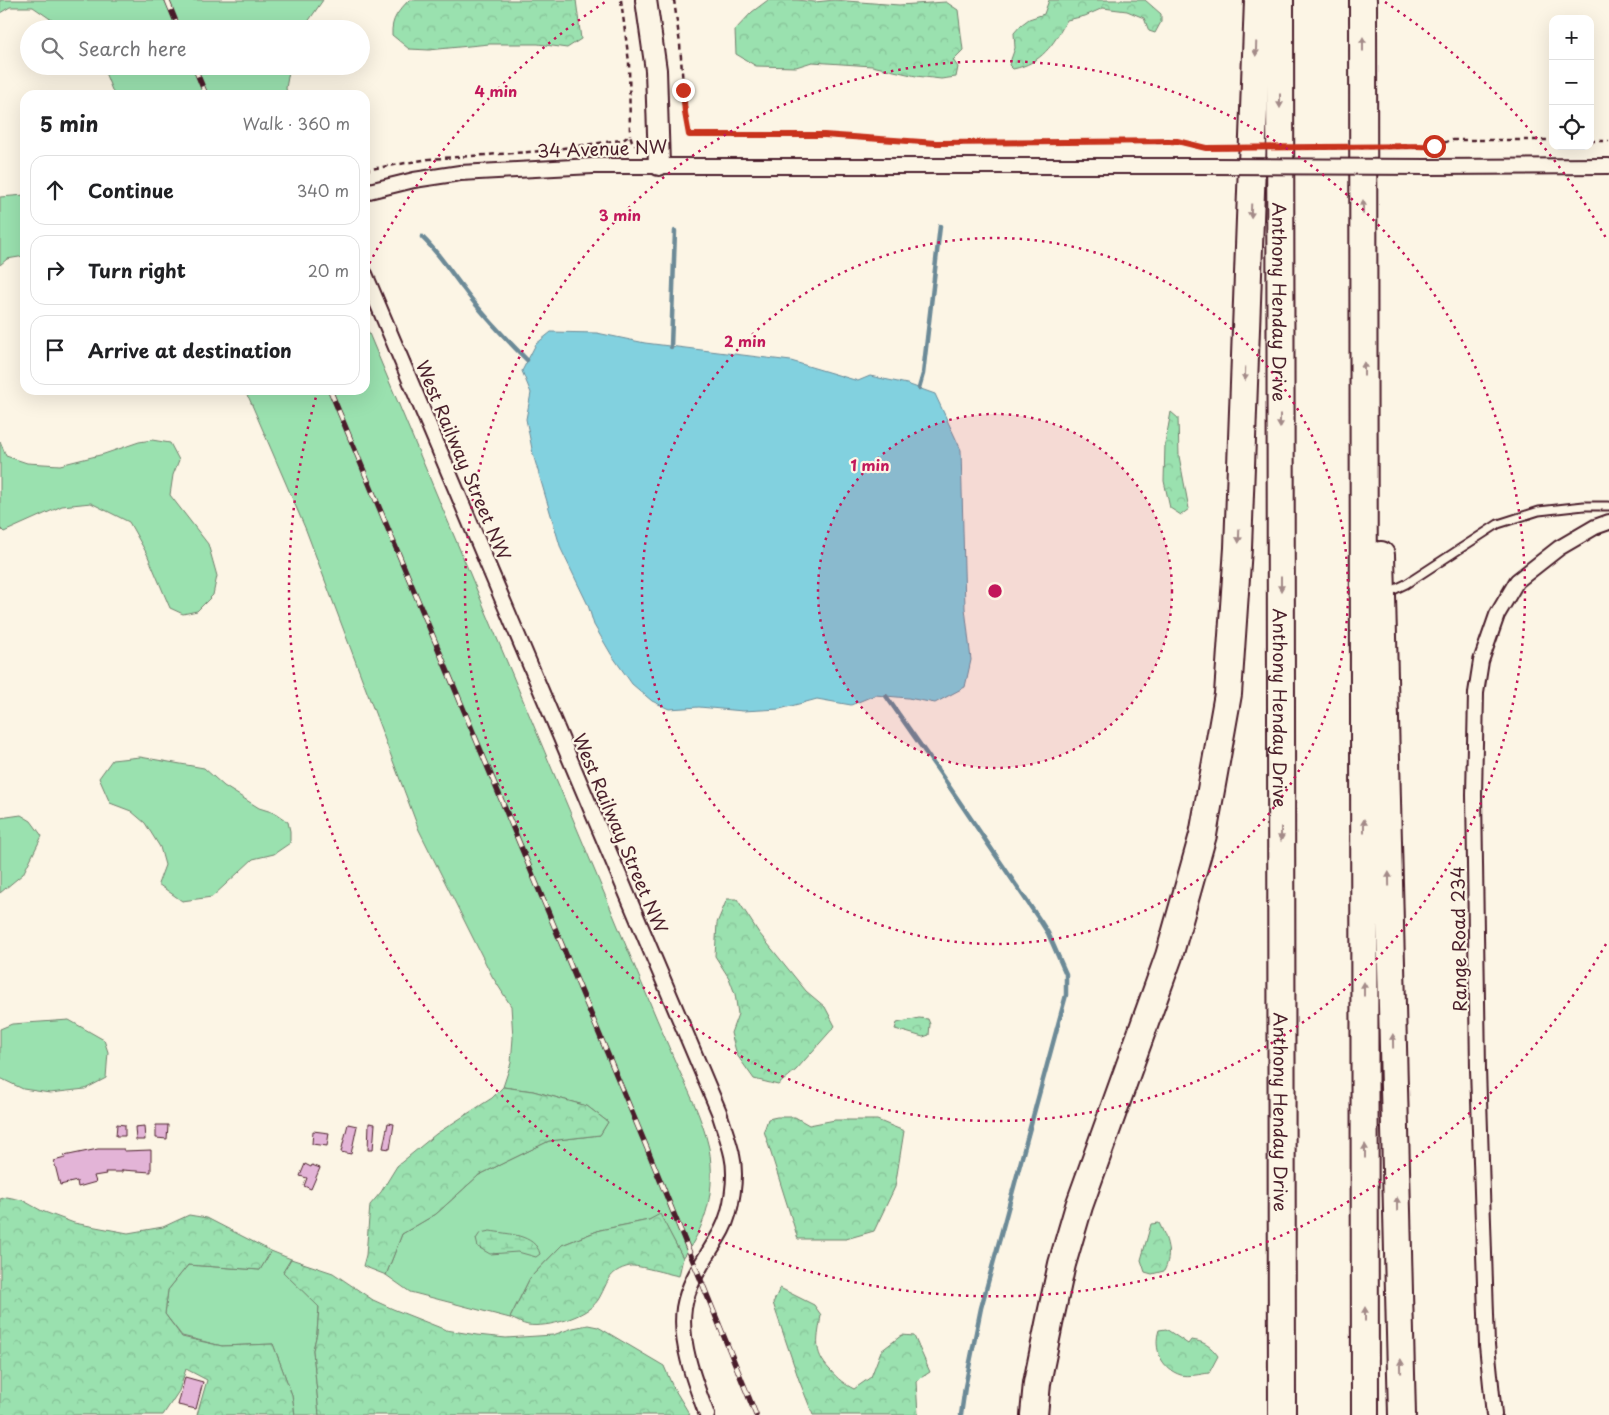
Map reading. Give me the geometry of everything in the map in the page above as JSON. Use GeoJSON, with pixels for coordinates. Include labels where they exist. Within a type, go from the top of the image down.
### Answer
{"type":"FeatureCollection","features":[{"type":"Feature","properties":{"kind":"highway"},"geometry":{"type":"LineString","coordinates":[[1034,1415],[1050,1318],[1074,1223],[1169,956],[1203,835],[1228,694],[1238,548],[1258,0]]}},
{"type":"Feature","properties":{"kind":"highway","name":"Anthony Henday Drive"},"geometry":{"type":"LineString","coordinates":[[1280,0],[1282,1415]]}},
{"type":"Feature","properties":{"kind":"highway"},"geometry":{"type":"LineString","coordinates":[[1363,0],[1365,1415]]}},
{"type":"Feature","properties":{"kind":"highway"},"geometry":{"type":"LineString","coordinates":[[1364,418],[1381,551],[1402,1415]]}},
{"type":"Feature","properties":{"kind":"street"},"geometry":{"type":"LineString","coordinates":[[646,0],[656,70],[659,165]]}},
{"type":"Feature","properties":{"kind":"street","name":"34 Avenue NW"},"geometry":{"type":"LineString","coordinates":[[370,191],[414,180],[460,173],[593,166],[1323,166],[1428,168],[1609,166]]}},
{"type":"Feature","properties":{"kind":"street","name":"West Railway Street NW"},"geometry":{"type":"LineString","coordinates":[[370,286],[719,1112],[728,1140],[733,1157],[734,1172],[731,1206],[723,1228],[696,1271],[684,1309],[688,1359],[707,1415]]}},
{"type":"Feature","properties":{"kind":"street","name":"Range Road 234"},"geometry":{"type":"LineString","coordinates":[[1494,1415],[1487,1345],[1478,1079],[1474,795],[1476,693],[1481,660],[1497,615],[1517,581],[1559,548],[1595,527],[1609,522]]}},
{"type":"Feature","properties":{"kind":"lane"},"geometry":{"type":"LineString","coordinates":[[1382,596],[1406,584],[1498,524],[1539,511],[1584,506],[1609,506]]}},
{"type":"Feature","properties":{"kind":"path"},"geometry":{"type":"LineString","coordinates":[[621,0],[629,62],[630,135],[636,146]]}},
{"type":"Feature","properties":{"kind":"path"},"geometry":{"type":"LineString","coordinates":[[674,0],[680,44],[685,113],[689,135],[824,135],[936,143],[1177,141],[1206,148],[1426,147],[1452,140],[1549,140]]}},
{"type":"Feature","properties":{"kind":"path"},"geometry":{"type":"LineString","coordinates":[[370,169],[429,159],[542,151],[622,140],[630,135]]}},
{"type":"Feature","properties":{"kind":"path"},"geometry":{"type":"LineString","coordinates":[[1594,141],[1609,141]]}},
{"type":"Feature","properties":{"kind":"green space"},"geometry":{"type":"Polygon","coordinates":[[[0,0],[323,0],[309,20],[52,20],[33,7],[10,7],[0,13],[0,0]]]}},
{"type":"Feature","properties":{"kind":"green space"},"geometry":{"type":"Polygon","coordinates":[[[409,0],[576,0],[581,39],[567,48],[538,44],[489,44],[429,50],[409,49],[392,35],[392,29],[394,19],[409,0]]]}},
{"type":"Feature","properties":{"kind":"green space"},"geometry":{"type":"Polygon","coordinates":[[[768,0],[815,2],[834,0],[899,5],[946,2],[958,10],[963,50],[953,60],[958,67],[956,77],[941,79],[916,76],[872,66],[812,62],[796,67],[756,66],[736,54],[735,30],[752,12],[768,0]]]}},
{"type":"Feature","properties":{"kind":"green space"},"geometry":{"type":"Polygon","coordinates":[[[1049,0],[1145,0],[1161,14],[1161,22],[1155,33],[1149,31],[1144,18],[1127,11],[1103,8],[1085,16],[1067,20],[1046,52],[1032,62],[1013,69],[1009,65],[1015,48],[1014,33],[1029,19],[1044,14],[1049,0]]]}},
{"type":"Feature","properties":{"kind":"green space"},"geometry":{"type":"Polygon","coordinates":[[[106,75],[288,75],[286,90],[112,90],[106,75]]]}},
{"type":"Feature","properties":{"kind":"green space"},"geometry":{"type":"Polygon","coordinates":[[[20,195],[20,257],[7,259],[0,265],[0,197],[20,195]]]}},
{"type":"Feature","properties":{"kind":"green space"},"geometry":{"type":"Polygon","coordinates":[[[370,336],[702,1125],[709,1148],[711,1163],[708,1206],[698,1233],[683,1258],[660,1215],[649,1220],[600,1230],[562,1245],[530,1278],[510,1318],[410,1292],[386,1275],[402,1234],[436,1214],[479,1175],[549,1141],[600,1135],[608,1122],[587,1106],[533,1091],[503,1087],[511,1063],[513,1038],[511,1006],[492,976],[419,830],[306,530],[246,395],[370,395],[370,336]]]}},
{"type":"Feature","properties":{"kind":"green space"},"geometry":{"type":"Polygon","coordinates":[[[1171,412],[1178,418],[1179,456],[1189,509],[1181,515],[1170,508],[1164,481],[1165,444],[1171,412]]]}},
{"type":"Feature","properties":{"kind":"green space"},"geometry":{"type":"Polygon","coordinates":[[[152,440],[170,443],[179,460],[173,475],[170,495],[208,544],[217,576],[213,595],[197,611],[183,614],[170,608],[147,554],[129,522],[91,503],[62,506],[4,532],[0,528],[0,441],[6,456],[27,463],[60,465],[152,440]]]}},
{"type":"Feature","properties":{"kind":"green space"},"geometry":{"type":"Polygon","coordinates":[[[140,757],[204,768],[224,786],[259,808],[275,813],[288,822],[290,843],[274,854],[253,859],[212,897],[182,901],[158,884],[165,865],[160,847],[145,823],[131,811],[110,803],[99,778],[112,760],[140,757]]]}},
{"type":"Feature","properties":{"kind":"green space"},"geometry":{"type":"Polygon","coordinates":[[[21,815],[31,821],[42,836],[23,874],[0,893],[0,818],[21,815]]]}},
{"type":"Feature","properties":{"kind":"green space"},"geometry":{"type":"Polygon","coordinates":[[[727,899],[737,899],[759,933],[806,991],[825,1007],[835,1026],[796,1070],[778,1085],[754,1079],[737,1055],[731,1033],[738,1014],[735,994],[729,978],[715,956],[717,923],[727,899]]]}},
{"type":"Feature","properties":{"kind":"green space"},"geometry":{"type":"Polygon","coordinates":[[[919,1018],[928,1019],[930,1024],[929,1035],[923,1037],[895,1029],[897,1023],[919,1018]]]}},
{"type":"Feature","properties":{"kind":"green space"},"geometry":{"type":"Polygon","coordinates":[[[69,1020],[104,1040],[108,1052],[106,1078],[85,1089],[50,1093],[23,1089],[0,1078],[0,1029],[12,1024],[69,1020]]]}},
{"type":"Feature","properties":{"kind":"green space"},"geometry":{"type":"Polygon","coordinates":[[[503,1087],[533,1091],[587,1106],[608,1122],[600,1135],[549,1141],[479,1175],[436,1214],[402,1234],[386,1275],[363,1266],[366,1255],[370,1205],[381,1192],[397,1166],[436,1134],[492,1098],[503,1087]]]}},
{"type":"Feature","properties":{"kind":"green space"},"geometry":{"type":"Polygon","coordinates":[[[795,1117],[809,1125],[835,1120],[877,1120],[904,1131],[895,1187],[874,1231],[846,1239],[798,1239],[764,1131],[768,1119],[795,1117]]]}},
{"type":"Feature","properties":{"kind":"green space"},"geometry":{"type":"Polygon","coordinates":[[[7,1197],[22,1200],[42,1211],[74,1223],[128,1233],[163,1227],[189,1215],[207,1218],[271,1251],[260,1270],[188,1265],[168,1290],[165,1314],[182,1337],[222,1346],[273,1344],[292,1395],[295,1415],[197,1415],[207,1380],[186,1369],[179,1391],[163,1415],[0,1415],[0,1199],[7,1197]]]}},
{"type":"Feature","properties":{"kind":"green space"},"geometry":{"type":"Polygon","coordinates":[[[660,1214],[683,1258],[679,1276],[630,1266],[622,1268],[612,1275],[593,1306],[576,1316],[545,1325],[526,1324],[510,1318],[530,1278],[562,1245],[600,1230],[649,1220],[660,1214]]]}},
{"type":"Feature","properties":{"kind":"green space"},"geometry":{"type":"Polygon","coordinates":[[[1159,1223],[1168,1247],[1168,1259],[1164,1271],[1152,1274],[1145,1272],[1141,1260],[1151,1224],[1159,1223]]]}},
{"type":"Feature","properties":{"kind":"green space"},"geometry":{"type":"Polygon","coordinates":[[[490,1231],[520,1236],[532,1242],[540,1254],[536,1257],[518,1252],[490,1254],[478,1247],[476,1239],[480,1233],[490,1231]]]}},
{"type":"Feature","properties":{"kind":"green space"},"geometry":{"type":"Polygon","coordinates":[[[271,1251],[291,1259],[283,1272],[319,1306],[317,1333],[313,1350],[319,1415],[295,1415],[292,1395],[273,1344],[222,1346],[182,1336],[165,1314],[168,1290],[188,1265],[260,1270],[271,1251]]]}},
{"type":"Feature","properties":{"kind":"green space"},"geometry":{"type":"Polygon","coordinates":[[[291,1259],[333,1273],[373,1300],[446,1330],[506,1338],[553,1335],[588,1325],[598,1327],[664,1366],[672,1385],[690,1415],[319,1415],[313,1350],[317,1333],[319,1307],[283,1272],[291,1259]]]}},
{"type":"Feature","properties":{"kind":"green space"},"geometry":{"type":"Polygon","coordinates":[[[780,1288],[814,1305],[821,1315],[818,1351],[824,1363],[836,1376],[854,1389],[871,1377],[881,1351],[902,1335],[914,1336],[930,1372],[916,1381],[918,1415],[813,1415],[773,1303],[780,1288]]]}},
{"type":"Feature","properties":{"kind":"green space"},"geometry":{"type":"Polygon","coordinates":[[[1166,1329],[1188,1344],[1191,1340],[1203,1343],[1213,1349],[1218,1356],[1209,1373],[1184,1376],[1168,1368],[1160,1357],[1157,1344],[1159,1330],[1166,1329]]]}},
{"type":"Feature","properties":{"kind":"water"},"geometry":{"type":"Polygon","coordinates":[[[551,332],[597,333],[645,343],[791,361],[858,381],[870,376],[907,384],[935,394],[961,450],[965,608],[971,660],[965,687],[935,703],[875,695],[851,705],[817,699],[780,709],[743,711],[699,707],[669,709],[652,701],[632,684],[594,625],[588,605],[561,549],[533,454],[526,419],[531,393],[522,371],[536,344],[551,332]]]}},
{"type":"Feature","properties":{"kind":"building"},"geometry":{"type":"Polygon","coordinates":[[[369,1123],[375,1124],[373,1150],[368,1150],[369,1123]]]}},
{"type":"Feature","properties":{"kind":"building"},"geometry":{"type":"Polygon","coordinates":[[[388,1123],[394,1124],[390,1149],[383,1148],[388,1123]]]}},
{"type":"Feature","properties":{"kind":"building"},"geometry":{"type":"Polygon","coordinates":[[[117,1124],[125,1125],[125,1136],[116,1136],[117,1124]]]}},
{"type":"Feature","properties":{"kind":"building"},"geometry":{"type":"Polygon","coordinates":[[[348,1124],[357,1126],[351,1154],[341,1152],[348,1124]]]}},
{"type":"Feature","properties":{"kind":"building"},"geometry":{"type":"Polygon","coordinates":[[[156,1125],[168,1125],[167,1139],[156,1138],[156,1125]]]}},
{"type":"Feature","properties":{"kind":"building"},"geometry":{"type":"Polygon","coordinates":[[[144,1126],[145,1140],[136,1140],[135,1127],[144,1126]]]}},
{"type":"Feature","properties":{"kind":"building"},"geometry":{"type":"Polygon","coordinates":[[[313,1131],[329,1133],[327,1146],[312,1144],[313,1131]]]}},
{"type":"Feature","properties":{"kind":"building"},"geometry":{"type":"Polygon","coordinates":[[[98,1149],[124,1149],[124,1151],[151,1150],[151,1172],[122,1170],[122,1172],[105,1172],[106,1174],[94,1176],[96,1182],[78,1187],[77,1181],[60,1185],[54,1161],[65,1158],[64,1156],[98,1149]]]}},
{"type":"Feature","properties":{"kind":"building"},"geometry":{"type":"Polygon","coordinates":[[[305,1164],[320,1168],[311,1189],[304,1186],[307,1178],[300,1176],[305,1164]]]}},
{"type":"Feature","properties":{"kind":"building"},"geometry":{"type":"Polygon","coordinates":[[[185,1377],[203,1382],[196,1409],[178,1405],[185,1377]]]}},
{"type":"Feature","properties":{"kind":"waterway"},"geometry":{"type":"LineString","coordinates":[[919,388],[923,374],[940,226]]}},
{"type":"Feature","properties":{"kind":"waterway"},"geometry":{"type":"LineString","coordinates":[[671,347],[675,231]]}},
{"type":"Feature","properties":{"kind":"waterway"},"geometry":{"type":"LineString","coordinates":[[422,237],[439,255],[470,298],[527,360]]}},
{"type":"Feature","properties":{"kind":"waterway"},"geometry":{"type":"LineString","coordinates":[[886,696],[1041,922],[1048,933],[1066,974],[1066,995],[981,1308],[961,1415]]}},
{"type":"Feature","properties":{"kind":"railway"},"geometry":{"type":"LineString","coordinates":[[167,0],[175,20]]}},
{"type":"Feature","properties":{"kind":"railway"},"geometry":{"type":"LineString","coordinates":[[198,75],[204,90]]}},
{"type":"Feature","properties":{"kind":"railway"},"geometry":{"type":"LineString","coordinates":[[332,395],[649,1153],[756,1415]]}},
{"type":"Feature","properties":{"kind":"route"},"geometry":{"type":"LineString","coordinates":[[683,90],[689,135],[824,135],[936,143],[1177,141],[1199,148],[1434,146]]}}]}
